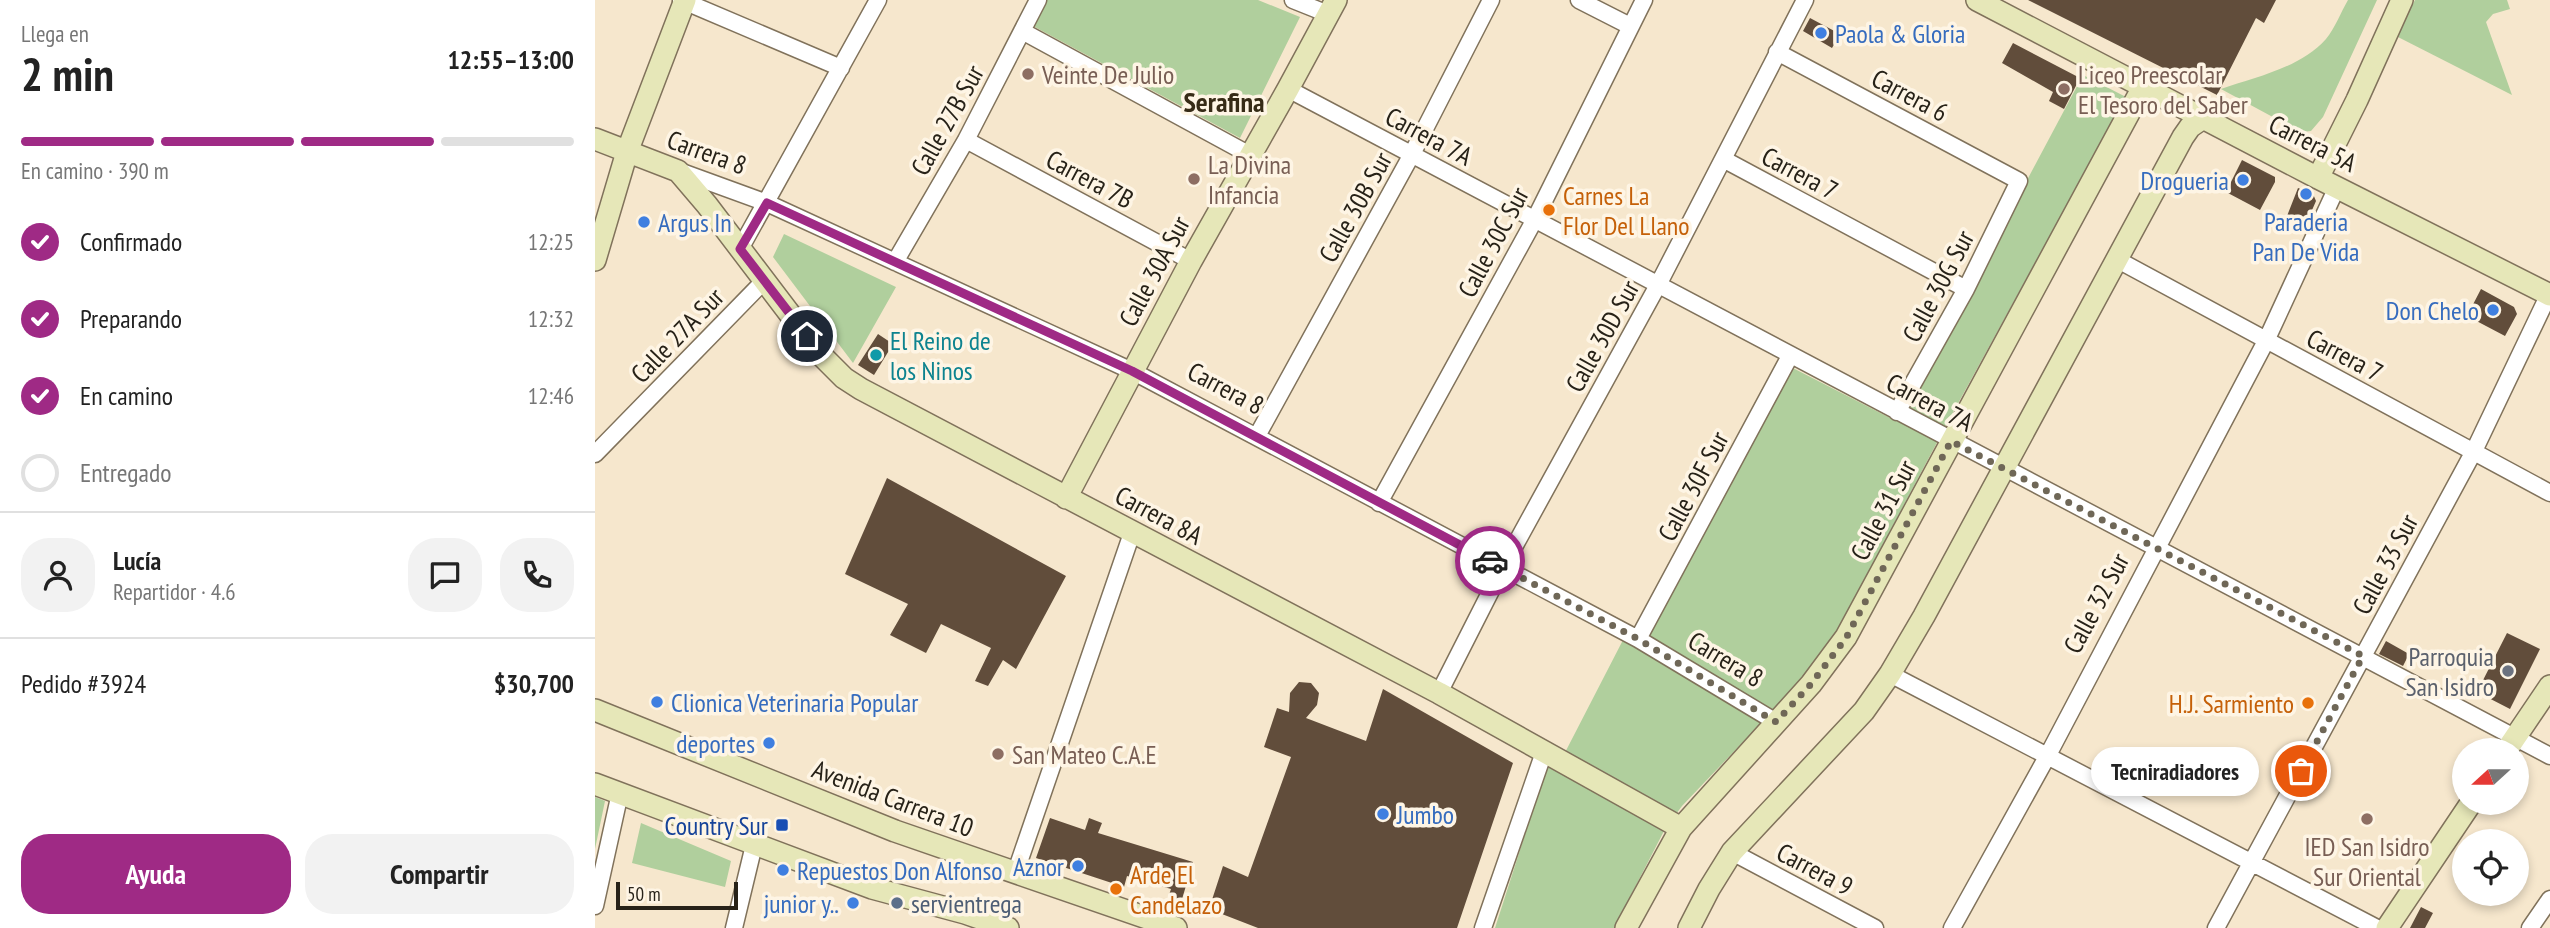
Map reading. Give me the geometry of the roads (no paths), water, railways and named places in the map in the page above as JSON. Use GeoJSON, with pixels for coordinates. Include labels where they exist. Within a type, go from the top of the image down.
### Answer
{"type":"FeatureCollection","features":[{"type":"Feature","properties":{"kind":"street"},"geometry":{"type":"LineString","coordinates":[[740,249],[878,0]]}},
{"type":"Feature","properties":{"kind":"street","name":"Calle 27B Sur"},"geometry":{"type":"LineString","coordinates":[[895,262],[966,140],[1038,0]]}},
{"type":"Feature","properties":{"kind":"street"},"geometry":{"type":"LineString","coordinates":[[1293,0],[1332,7]]}},
{"type":"Feature","properties":{"kind":"street","name":"Calle 30B Sur"},"geometry":{"type":"LineString","coordinates":[[1257,436],[1412,155],[1491,0]]}},
{"type":"Feature","properties":{"kind":"street"},"geometry":{"type":"LineString","coordinates":[[1579,0],[1630,26]]}},
{"type":"Feature","properties":{"kind":"street","name":"Calle 30C Sur"},"geometry":{"type":"LineString","coordinates":[[1379,503],[1535,219],[1644,0]]}},
{"type":"Feature","properties":{"kind":"street","name":"Calle 30D Sur"},"geometry":{"type":"LineString","coordinates":[[1439,693],[1503,567],[1658,285],[1805,0]]}},
{"type":"Feature","properties":{"kind":"street","name":"Carrera 5A"},"geometry":{"type":"LineString","coordinates":[[1977,0],[2328,183],[2549,294]]}},
{"type":"Feature","properties":{"kind":"street","name":"Calle 32 Sur"},"geometry":{"type":"LineString","coordinates":[[1952,928],[2048,755],[2266,341],[2328,183],[2357,100],[2402,0]]}},
{"type":"Feature","properties":{"kind":"street"},"geometry":{"type":"LineString","coordinates":[[595,260],[627,152],[684,1],[841,68]]}},
{"type":"Feature","properties":{"kind":"street","name":"Calle 30A Sur"},"geometry":{"type":"LineString","coordinates":[[1066,498],[1191,261],[1332,7]]}},
{"type":"Feature","properties":{"kind":"street"},"geometry":{"type":"LineString","coordinates":[[1022,31],[1250,155]]}},
{"type":"Feature","properties":{"kind":"street","name":"Carrera 6"},"geometry":{"type":"LineString","coordinates":[[1777,52],[2019,181]]}},
{"type":"Feature","properties":{"kind":"street","name":"Calle 31 Sur"},"geometry":{"type":"LineString","coordinates":[[1626,928],[1681,828],[1811,684],[1846,638],[2143,86]]}},
{"type":"Feature","properties":{"kind":"street","name":"Carrera 7A"},"geometry":{"type":"LineString","coordinates":[[1288,89],[2363,656],[2502,738]]}},
{"type":"Feature","properties":{"kind":"street"},"geometry":{"type":"LineString","coordinates":[[1689,928],[1709,889],[1733,852],[1864,711],[1890,674],[2183,137],[2190,127],[2203,118]]}},
{"type":"Feature","properties":{"kind":"street","name":"Carrera 8"},"geometry":{"type":"LineString","coordinates":[[595,139],[767,203],[1132,371],[1638,639],[1776,722]]}},
{"type":"Feature","properties":{"kind":"street","name":"Carrera 7B"},"geometry":{"type":"LineString","coordinates":[[966,140],[1191,261]]}},
{"type":"Feature","properties":{"kind":"street","name":"Carrera 7"},"geometry":{"type":"LineString","coordinates":[[1723,159],[1966,289]]}},
{"type":"Feature","properties":{"kind":"street","name":"Carrera 8A"},"geometry":{"type":"LineString","coordinates":[[678,171],[708,205],[821,355],[844,378],[1132,533],[1439,693],[1681,828]]}},
{"type":"Feature","properties":{"kind":"street","name":"Calle 30G Sur"},"geometry":{"type":"LineString","coordinates":[[1897,412],[1966,289],[2019,181]]}},
{"type":"Feature","properties":{"kind":"street","name":"Carrera 7"},"geometry":{"type":"LineString","coordinates":[[2116,259],[2550,493]]}},
{"type":"Feature","properties":{"kind":"street","name":"Calle 27A Sur"},"geometry":{"type":"LineString","coordinates":[[595,454],[764,281]]}},
{"type":"Feature","properties":{"kind":"street","name":"Calle 33 Sur"},"geometry":{"type":"LineString","coordinates":[[2216,928],[2473,451],[2549,294]]}},
{"type":"Feature","properties":{"kind":"street","name":"Calle 30F Sur"},"geometry":{"type":"LineString","coordinates":[[1638,639],[1790,356]]}},
{"type":"Feature","properties":{"kind":"street"},"geometry":{"type":"LineString","coordinates":[[1015,874],[1132,533]]}},
{"type":"Feature","properties":{"kind":"street"},"geometry":{"type":"LineString","coordinates":[[1890,674],[2377,928]]}},
{"type":"Feature","properties":{"kind":"street"},"geometry":{"type":"LineString","coordinates":[[2514,738],[2550,686]]}},
{"type":"Feature","properties":{"kind":"street","name":"Avenida Carrera 10"},"geometry":{"type":"LineString","coordinates":[[595,710],[895,831],[1176,928]]}},
{"type":"Feature","properties":{"kind":"street","name":"Carrera 7A"},"geometry":{"type":"LineString","coordinates":[[2529,749],[2550,756]]}},
{"type":"Feature","properties":{"kind":"street"},"geometry":{"type":"LineString","coordinates":[[1483,928],[1544,752]]}},
{"type":"Feature","properties":{"kind":"street"},"geometry":{"type":"LineString","coordinates":[[595,783],[872,888],[965,913],[1008,928]]}},
{"type":"Feature","properties":{"kind":"street"},"geometry":{"type":"LineString","coordinates":[[595,905],[620,793]]}},
{"type":"Feature","properties":{"kind":"street"},"geometry":{"type":"LineString","coordinates":[[2388,928],[2462,816]]}},
{"type":"Feature","properties":{"kind":"street"},"geometry":{"type":"LineString","coordinates":[[734,928],[754,845]]}},
{"type":"Feature","properties":{"kind":"street","name":"Carrera 9"},"geometry":{"type":"LineString","coordinates":[[1733,852],[1875,928]]}},
{"type":"Feature","properties":{"kind":"street"},"geometry":{"type":"LineString","coordinates":[[2530,928],[2550,899]]}},
{"type":"Feature","properties":{"kind":"place","name":"Paola & Gloria"},"geometry":{"type":"Point","coordinates":[1821,33]}},
{"type":"Feature","properties":{"kind":"place","name":"Veinte De Julio"},"geometry":{"type":"Point","coordinates":[1028,74]}},
{"type":"Feature","properties":{"kind":"place","name":"Liceo Preescolar El Tesoro del Saber"},"geometry":{"type":"Point","coordinates":[2064,89]}},
{"type":"Feature","properties":{"kind":"place","name":"La Divina Infancia"},"geometry":{"type":"Point","coordinates":[1194,179]}},
{"type":"Feature","properties":{"kind":"place","name":"Drogueria"},"geometry":{"type":"Point","coordinates":[2243,180]}},
{"type":"Feature","properties":{"kind":"place","name":"Paraderia Pan De Vida"},"geometry":{"type":"Point","coordinates":[2306,194]}},
{"type":"Feature","properties":{"kind":"place","name":"Carnes La Flor Del Llano"},"geometry":{"type":"Point","coordinates":[1549,210]}},
{"type":"Feature","properties":{"kind":"place","name":"Argus In"},"geometry":{"type":"Point","coordinates":[644,222]}},
{"type":"Feature","properties":{"kind":"place","name":"Don Chelo"},"geometry":{"type":"Point","coordinates":[2493,310]}},
{"type":"Feature","properties":{"kind":"place","name":"El Reino de los Ninos"},"geometry":{"type":"Point","coordinates":[876,355]}},
{"type":"Feature","properties":{"kind":"place","name":"Parroquia San Isidro"},"geometry":{"type":"Point","coordinates":[2508,671]}},
{"type":"Feature","properties":{"kind":"place","name":"Clionica Veterinaria Popular"},"geometry":{"type":"Point","coordinates":[657,702]}},
{"type":"Feature","properties":{"kind":"place","name":"H.J. Sarmiento"},"geometry":{"type":"Point","coordinates":[2308,703]}},
{"type":"Feature","properties":{"kind":"place","name":"deportes"},"geometry":{"type":"Point","coordinates":[769,743]}},
{"type":"Feature","properties":{"kind":"place","name":"San Mateo C.A.E"},"geometry":{"type":"Point","coordinates":[998,754]}},
{"type":"Feature","properties":{"kind":"place","name":"Tecniradiadores"},"geometry":{"type":"Point","coordinates":[2301,771]}},
{"type":"Feature","properties":{"kind":"place","name":"Jumbo"},"geometry":{"type":"Point","coordinates":[1383,814]}},
{"type":"Feature","properties":{"kind":"place","name":"IED San Isidro Sur Oriental"},"geometry":{"type":"Point","coordinates":[2367,819]}},
{"type":"Feature","properties":{"kind":"place","name":"Country Sur"},"geometry":{"type":"Point","coordinates":[782,825]}},
{"type":"Feature","properties":{"kind":"place","name":"Aznor"},"geometry":{"type":"Point","coordinates":[1078,866]}},
{"type":"Feature","properties":{"kind":"place","name":"Repuestos Don Alfonso"},"geometry":{"type":"Point","coordinates":[783,870]}},
{"type":"Feature","properties":{"kind":"place","name":"Arde El Candelazo"},"geometry":{"type":"Point","coordinates":[1116,889]}},
{"type":"Feature","properties":{"kind":"place","name":"junior y.."},"geometry":{"type":"Point","coordinates":[853,903]}},
{"type":"Feature","properties":{"kind":"place","name":"servientrega"},"geometry":{"type":"Point","coordinates":[897,903]}},
{"type":"Feature","properties":{"kind":"district","name":"Serafina"},"geometry":{"type":"Point","coordinates":[1224,101]}}]}
